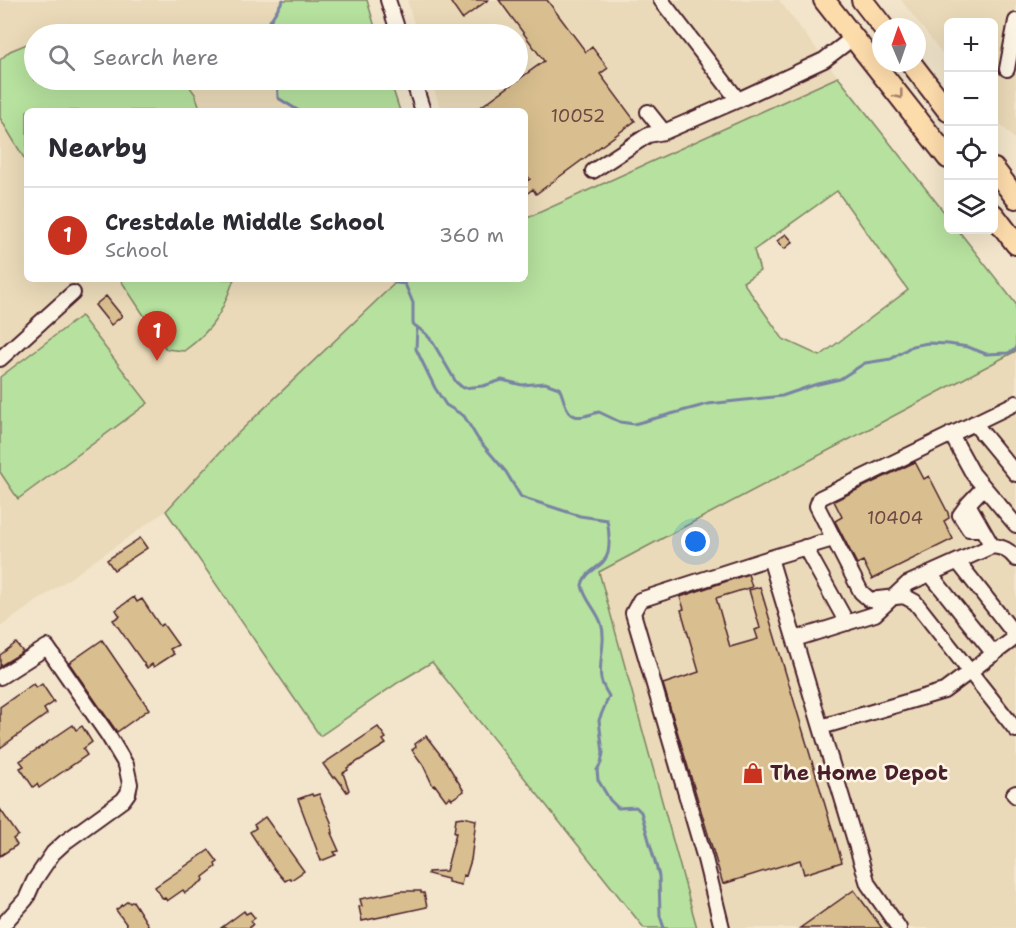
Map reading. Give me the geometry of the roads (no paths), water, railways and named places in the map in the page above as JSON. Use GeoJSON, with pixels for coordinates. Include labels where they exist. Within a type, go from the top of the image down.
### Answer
{"type":"FeatureCollection","features":[{"type":"Feature","properties":{"kind":"highway"},"geometry":{"type":"LineString","coordinates":[[824,0],[944,153]]}},
{"type":"Feature","properties":{"kind":"highway"},"geometry":{"type":"LineString","coordinates":[[862,0],[876,18]]}},
{"type":"Feature","properties":{"kind":"highway"},"geometry":{"type":"LineString","coordinates":[[918,72],[944,106]]}},
{"type":"Feature","properties":{"kind":"highway"},"geometry":{"type":"LineString","coordinates":[[998,175],[1016,198]]}},
{"type":"Feature","properties":{"kind":"highway"},"geometry":{"type":"LineString","coordinates":[[998,221],[1016,244]]}},
{"type":"Feature","properties":{"kind":"street"},"geometry":{"type":"LineString","coordinates":[[388,0],[396,24]]}},
{"type":"Feature","properties":{"kind":"street"},"geometry":{"type":"LineString","coordinates":[[661,0],[738,100]]}},
{"type":"Feature","properties":{"kind":"street"},"geometry":{"type":"LineString","coordinates":[[1006,69],[1016,21]]}},
{"type":"Feature","properties":{"kind":"street"},"geometry":{"type":"LineString","coordinates":[[593,171],[648,135],[664,132],[824,60],[854,38]]}},
{"type":"Feature","properties":{"kind":"street"},"geometry":{"type":"LineString","coordinates":[[416,90],[422,108]]}},
{"type":"Feature","properties":{"kind":"street"},"geometry":{"type":"LineString","coordinates":[[648,112],[664,132]]}},
{"type":"Feature","properties":{"kind":"street"},"geometry":{"type":"LineString","coordinates":[[0,359],[73,293]]}},
{"type":"Feature","properties":{"kind":"street"},"geometry":{"type":"LineString","coordinates":[[1016,403],[820,498],[817,506],[861,592],[870,600],[904,596],[915,602],[1016,730]]}},
{"type":"Feature","properties":{"kind":"street"},"geometry":{"type":"LineString","coordinates":[[974,423],[1016,474]]}},
{"type":"Feature","properties":{"kind":"street"},"geometry":{"type":"LineString","coordinates":[[951,434],[973,474],[1016,525]]}},
{"type":"Feature","properties":{"kind":"street"},"geometry":{"type":"LineString","coordinates":[[984,487],[960,515],[969,529],[982,529],[992,546]]}},
{"type":"Feature","properties":{"kind":"street"},"geometry":{"type":"LineString","coordinates":[[722,928],[705,859],[633,613],[640,600],[833,539]]}},
{"type":"Feature","properties":{"kind":"street"},"geometry":{"type":"LineString","coordinates":[[795,639],[875,614],[907,584],[992,546],[1002,547],[1016,559]]}},
{"type":"Feature","properties":{"kind":"street"},"geometry":{"type":"LineString","coordinates":[[805,547],[847,623]]}},
{"type":"Feature","properties":{"kind":"street"},"geometry":{"type":"LineString","coordinates":[[770,558],[868,884],[899,928]]}},
{"type":"Feature","properties":{"kind":"street"},"geometry":{"type":"LineString","coordinates":[[821,727],[944,691],[1016,636],[958,562]]}},
{"type":"Feature","properties":{"kind":"street"},"geometry":{"type":"LineString","coordinates":[[930,574],[994,654]]}},
{"type":"Feature","properties":{"kind":"street"},"geometry":{"type":"LineString","coordinates":[[0,677],[47,647],[108,735],[126,765],[130,784],[123,800],[53,853],[34,881],[26,899],[0,928]]}},
{"type":"Feature","properties":{"kind":"waterway"},"geometry":{"type":"LineString","coordinates":[[268,24],[283,0]]}},
{"type":"Feature","properties":{"kind":"waterway"},"geometry":{"type":"LineString","coordinates":[[278,90],[278,98],[294,108]]}},
{"type":"Feature","properties":{"kind":"waterway"},"geometry":{"type":"LineString","coordinates":[[395,282],[405,284],[413,303],[413,324],[432,341],[456,382],[463,388],[483,386],[502,380],[522,385],[545,383],[559,388],[567,408],[574,416],[599,412],[620,422],[634,424],[708,404],[782,396],[840,379],[865,363],[891,359],[912,346],[928,343],[948,344],[968,347],[986,354],[1008,353],[1016,349]]}},
{"type":"Feature","properties":{"kind":"waterway"},"geometry":{"type":"LineString","coordinates":[[417,327],[416,349],[435,388],[446,405],[464,416],[478,439],[506,472],[521,497],[580,516],[607,520],[608,553],[582,585],[603,630],[601,679],[609,696],[599,720],[603,753],[597,770],[598,780],[610,800],[618,808],[636,807],[641,812],[659,876],[660,916],[664,928]]}},
{"type":"Feature","properties":{"kind":"place","name":"Crestdale Middle School"},"geometry":{"type":"Point","coordinates":[157,361]}},
{"type":"Feature","properties":{"kind":"place","name":"The Home Depot"},"geometry":{"type":"Point","coordinates":[753,773]}}]}
